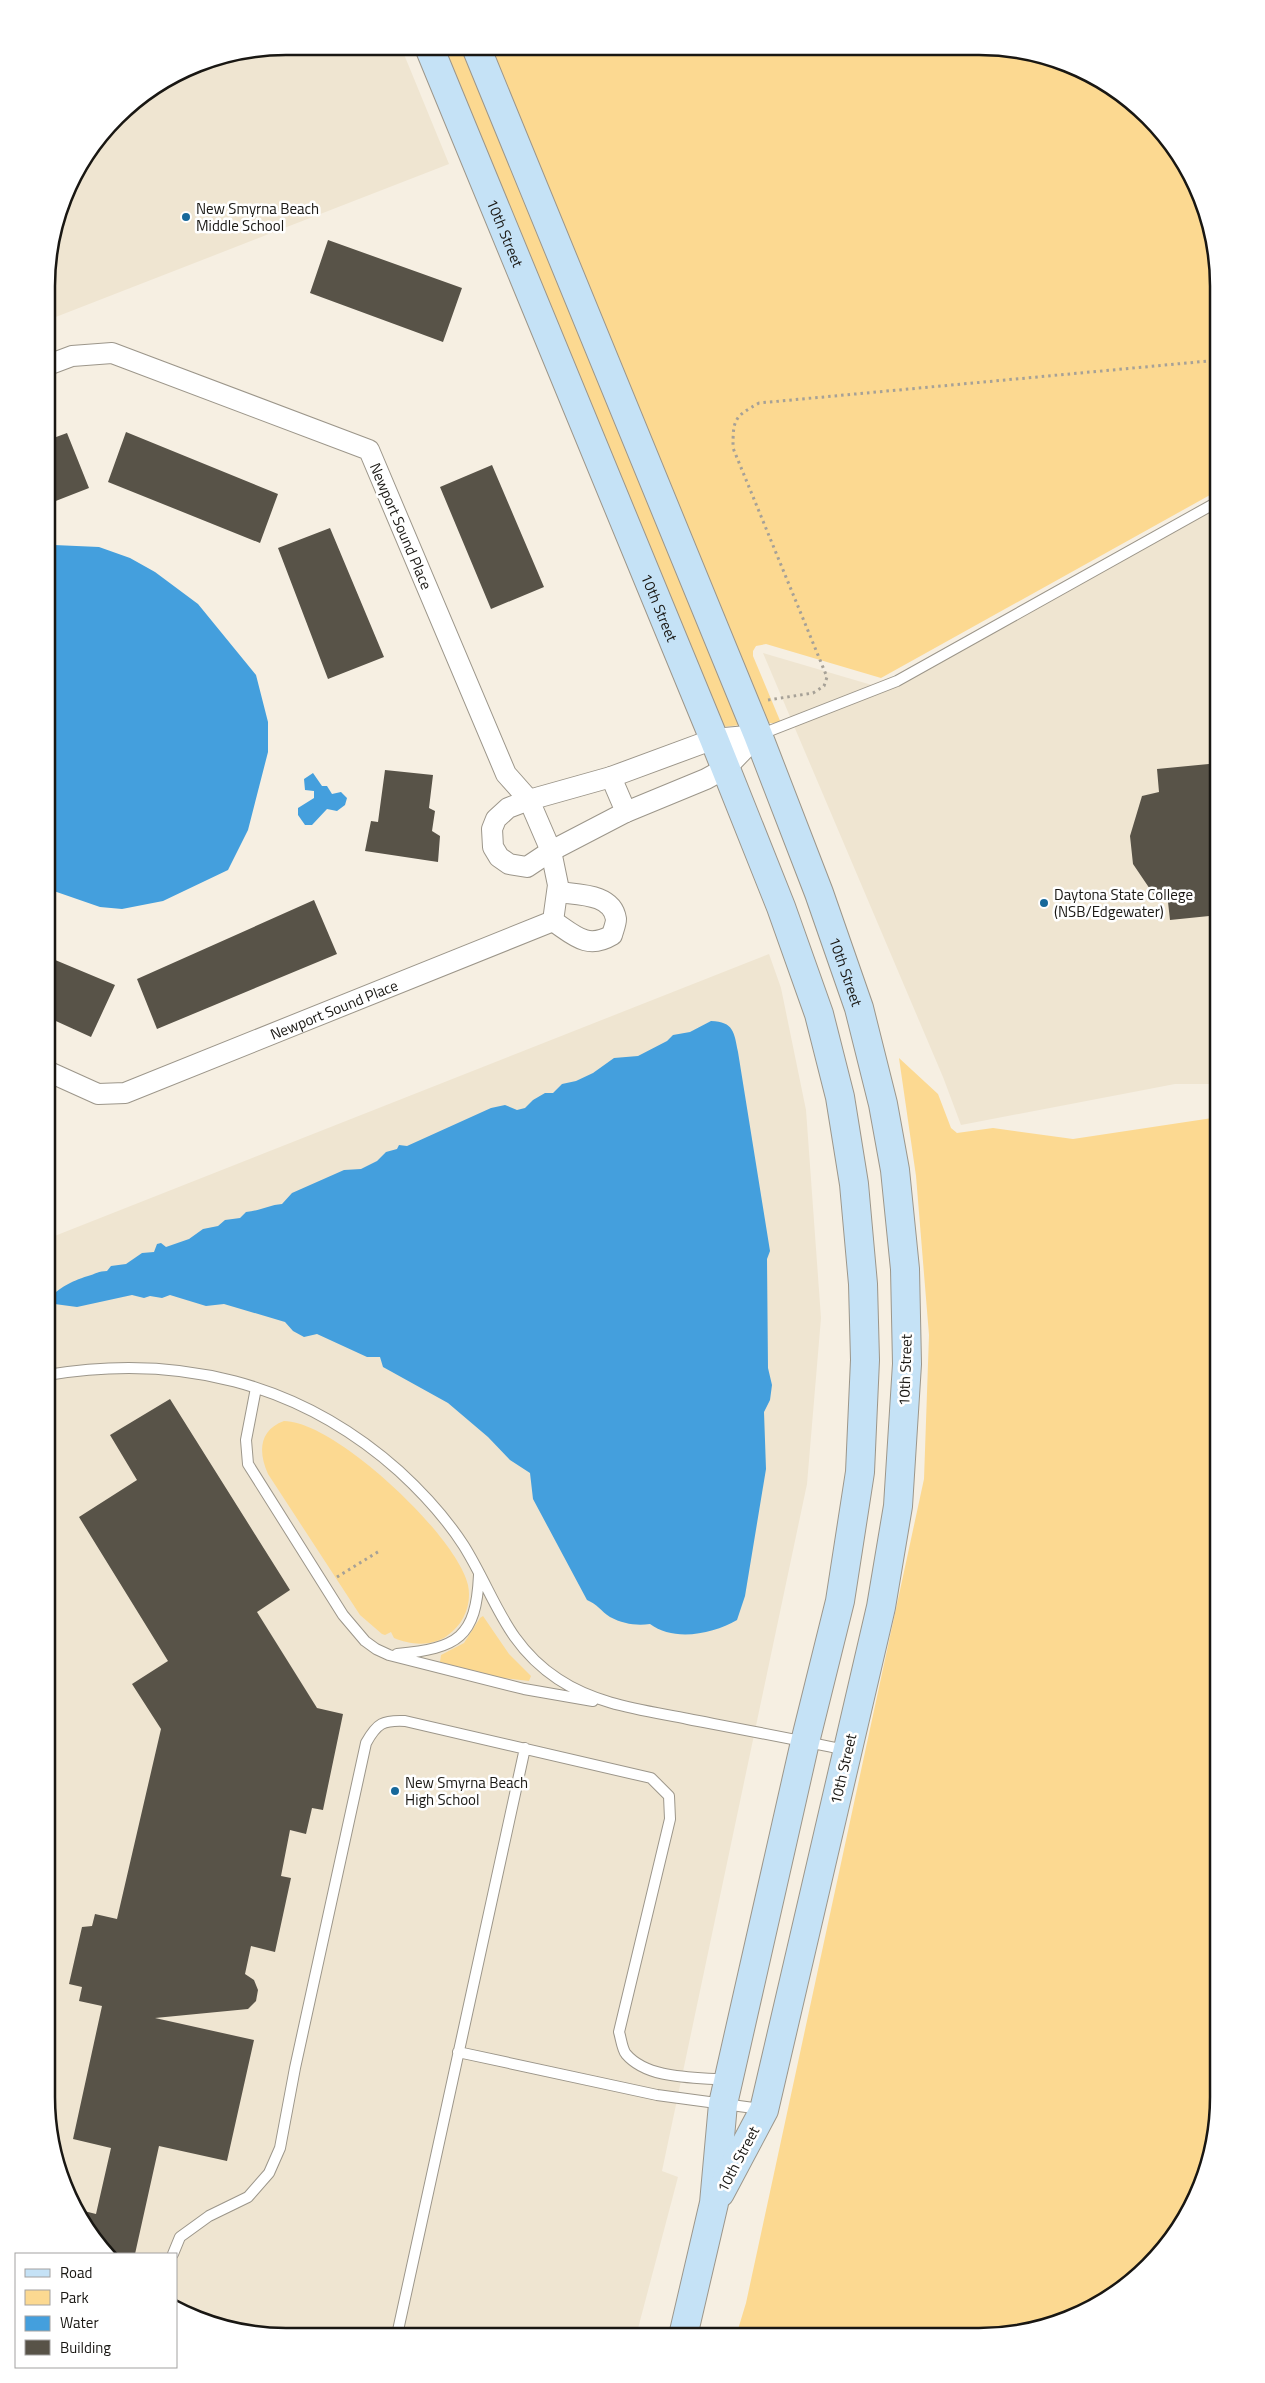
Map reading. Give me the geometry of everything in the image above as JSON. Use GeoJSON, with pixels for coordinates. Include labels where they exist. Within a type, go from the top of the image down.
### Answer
{"type":"FeatureCollection","features":[{"type":"Feature","properties":{"kind":"street","name":"10th Street"},"geometry":{"type":"LineString","coordinates":[[433,55],[714,738],[781,907],[818,1014],[840,1097],[854,1184],[863,1284],[865,1360],[860,1472],[840,1601],[805,1742],[725,2092],[714,2203]]}},
{"type":"Feature","properties":{"kind":"street","name":"10th Street"},"geometry":{"type":"LineString","coordinates":[[479,55],[758,735],[819,893],[860,1008],[884,1104],[895,1170],[905,1269],[907,1364],[898,1506],[882,1607],[764,2110],[714,2203]]}},
{"type":"Feature","properties":{"kind":"street","name":"Newport Sound Place"},"geometry":{"type":"LineString","coordinates":[[55,362],[72,356],[112,353],[369,450],[506,774],[529,800],[551,851],[558,885],[553,920],[125,1093],[98,1094],[55,1075]]}},
{"type":"Feature","properties":{"kind":"street"},"geometry":{"type":"LineString","coordinates":[[758,735],[726,768],[706,779],[626,812],[551,851],[527,867],[520,867],[502,860],[493,848],[492,829],[496,819],[508,808],[529,800],[611,777],[714,738],[758,735]]}},
{"type":"Feature","properties":{"kind":"street"},"geometry":{"type":"LineString","coordinates":[[611,777],[626,812]]}},
{"type":"Feature","properties":{"kind":"street"},"geometry":{"type":"LineString","coordinates":[[553,920],[581,940],[600,942],[612,935],[616,920],[609,906],[597,897],[558,892]]}},
{"type":"Feature","properties":{"kind":"street"},"geometry":{"type":"LineString","coordinates":[[685,2328],[714,2203]]}},
{"type":"Feature","properties":{"kind":"lane"},"geometry":{"type":"LineString","coordinates":[[758,735],[897,681],[1210,506]]}},
{"type":"Feature","properties":{"kind":"lane"},"geometry":{"type":"LineString","coordinates":[[55,1374],[78,1370],[141,1367],[207,1374],[256,1388],[295,1402],[338,1424],[384,1458],[416,1487],[444,1519],[464,1546],[507,1628],[529,1656],[558,1680],[602,1702]]}},
{"type":"Feature","properties":{"kind":"lane"},"geometry":{"type":"LineString","coordinates":[[256,1388],[246,1440],[248,1464],[252,1474],[343,1615],[365,1640],[389,1655],[524,1689],[602,1702],[847,1750]]}},
{"type":"Feature","properties":{"kind":"lane"},"geometry":{"type":"LineString","coordinates":[[389,1655],[427,1651],[448,1644],[458,1638],[473,1616],[478,1599],[479,1574]]}},
{"type":"Feature","properties":{"kind":"lane"},"geometry":{"type":"LineString","coordinates":[[173,2253],[180,2237],[209,2216],[248,2197],[269,2173],[280,2148],[295,2068],[366,1743],[374,1727],[390,1720],[405,1721],[650,1778],[670,1796],[670,1819],[618,2032],[626,2054],[646,2068],[725,2092],[764,2110]]}},
{"type":"Feature","properties":{"kind":"lane"},"geometry":{"type":"LineString","coordinates":[[399,2328],[525,1748]]}},
{"type":"Feature","properties":{"kind":"lane"},"geometry":{"type":"LineString","coordinates":[[458,2052],[657,2095],[725,2092]]}},
{"type":"Feature","properties":{"kind":"path"},"geometry":{"type":"LineString","coordinates":[[745,703],[813,692],[824,686],[827,677],[733,448],[733,427],[740,413],[759,403],[1210,361]]}},
{"type":"Feature","properties":{"kind":"path"},"geometry":{"type":"LineString","coordinates":[[337,1577],[381,1550]]}},
{"type":"Feature","properties":{"kind":"shaded area","name":"New Smyrna Beach Middle School"},"geometry":{"type":"Polygon","coordinates":[[[271,55],[404,55],[449,164],[55,317],[55,271],[59,241],[67,212],[86,170],[112,134],[145,103],[170,86],[212,67],[241,59],[271,55]]]}},
{"type":"Feature","properties":{"kind":"shaded area","name":"Daytona State College (NSB/Edgewater)"},"geometry":{"type":"Polygon","coordinates":[[[1210,506],[1210,1084],[1175,1084],[961,1125],[943,1077],[763,653],[882,688],[1210,506]]]}},
{"type":"Feature","properties":{"kind":"shaded area","name":"New Smyrna Beach High School"},"geometry":{"type":"Polygon","coordinates":[[[769,954],[781,988],[806,1110],[821,1318],[807,1484],[662,2171],[678,2177],[638,2328],[271,2328],[241,2324],[212,2316],[178,2301],[178,2253],[116,2253],[86,2213],[67,2171],[59,2142],[55,2112],[55,1236],[769,954]]]}},
{"type":"Feature","properties":{"kind":"green space"},"geometry":{"type":"Polygon","coordinates":[[[446,55],[466,55],[741,725],[723,727],[446,55]]]}},
{"type":"Feature","properties":{"kind":"green space"},"geometry":{"type":"Polygon","coordinates":[[[492,55],[994,55],[1024,59],[1053,67],[1081,79],[1107,94],[1131,112],[1153,134],[1171,158],[1186,184],[1198,212],[1206,241],[1210,271],[1210,495],[881,678],[766,644],[756,646],[753,656],[781,723],[767,723],[492,55]]]}},
{"type":"Feature","properties":{"kind":"green space"},"geometry":{"type":"Polygon","coordinates":[[[899,1058],[938,1094],[951,1128],[957,1133],[993,1128],[1073,1139],[1210,1118],[1210,2112],[1206,2142],[1198,2171],[1186,2199],[1179,2213],[1153,2249],[1120,2280],[1094,2297],[1067,2310],[1024,2324],[994,2328],[738,2328],[746,2303],[924,1479],[929,1335],[916,1176],[899,1058]]]}},
{"type":"Feature","properties":{"kind":"green space"},"geometry":{"type":"Polygon","coordinates":[[[284,1421],[306,1426],[333,1440],[362,1460],[391,1485],[442,1539],[459,1564],[469,1592],[466,1613],[448,1635],[435,1642],[421,1644],[407,1642],[394,1638],[391,1632],[385,1635],[382,1634],[360,1615],[268,1474],[262,1450],[265,1436],[276,1425],[284,1421]]]}},
{"type":"Feature","properties":{"kind":"green space"},"geometry":{"type":"Polygon","coordinates":[[[483,1616],[509,1654],[531,1676],[529,1681],[503,1678],[440,1662],[441,1655],[464,1643],[483,1616]]]}},
{"type":"Feature","properties":{"kind":"water"},"geometry":{"type":"Polygon","coordinates":[[[55,545],[99,547],[130,558],[155,572],[198,604],[256,675],[268,722],[268,752],[248,830],[228,870],[163,901],[122,909],[100,907],[55,891],[55,545]]]}},
{"type":"Feature","properties":{"kind":"water"},"geometry":{"type":"Polygon","coordinates":[[[313,773],[322,786],[327,786],[332,794],[341,792],[347,798],[345,805],[337,811],[327,809],[312,825],[305,825],[298,815],[298,808],[314,798],[314,791],[305,790],[304,779],[313,773]]]}},
{"type":"Feature","properties":{"kind":"water"},"geometry":{"type":"Polygon","coordinates":[[[711,1021],[724,1023],[732,1029],[734,1034],[770,1251],[767,1259],[768,1368],[772,1385],[770,1400],[764,1412],[766,1469],[745,1596],[737,1620],[727,1625],[694,1634],[670,1633],[650,1624],[630,1624],[620,1621],[610,1617],[587,1600],[533,1499],[530,1473],[510,1460],[488,1437],[448,1403],[383,1367],[380,1357],[367,1357],[317,1334],[304,1337],[293,1331],[285,1322],[224,1304],[206,1306],[170,1295],[162,1298],[150,1296],[144,1298],[132,1295],[77,1307],[55,1304],[55,1293],[62,1288],[81,1278],[107,1271],[111,1266],[126,1264],[142,1253],[154,1252],[157,1244],[161,1243],[166,1247],[189,1239],[203,1229],[218,1226],[225,1220],[240,1218],[246,1212],[282,1204],[292,1193],[344,1170],[361,1169],[377,1161],[386,1152],[397,1149],[399,1145],[407,1146],[491,1108],[505,1105],[517,1110],[525,1108],[533,1100],[545,1093],[553,1093],[562,1084],[576,1081],[593,1073],[614,1058],[638,1056],[667,1041],[673,1035],[690,1032],[711,1021]]]}},
{"type":"Feature","properties":{"kind":"building"},"geometry":{"type":"Polygon","coordinates":[[[328,240],[462,288],[443,342],[310,293],[328,240]]]}},
{"type":"Feature","properties":{"kind":"building"},"geometry":{"type":"Polygon","coordinates":[[[126,432],[278,494],[260,543],[108,482],[126,432]]]}},
{"type":"Feature","properties":{"kind":"building"},"geometry":{"type":"Polygon","coordinates":[[[67,433],[89,488],[55,501],[55,437],[67,433]]]}},
{"type":"Feature","properties":{"kind":"building"},"geometry":{"type":"Polygon","coordinates":[[[492,465],[544,587],[491,609],[440,487],[492,465]]]}},
{"type":"Feature","properties":{"kind":"building"},"geometry":{"type":"Polygon","coordinates":[[[330,528],[384,657],[328,679],[278,548],[330,528]]]}},
{"type":"Feature","properties":{"kind":"building"},"geometry":{"type":"Polygon","coordinates":[[[1210,764],[1210,916],[1170,920],[1167,893],[1154,895],[1133,864],[1130,836],[1142,796],[1159,792],[1157,769],[1210,764]]]}},
{"type":"Feature","properties":{"kind":"building"},"geometry":{"type":"Polygon","coordinates":[[[385,770],[433,775],[429,808],[435,811],[432,831],[440,836],[438,862],[365,851],[371,821],[378,822],[385,770]]]}},
{"type":"Feature","properties":{"kind":"building"},"geometry":{"type":"Polygon","coordinates":[[[314,900],[337,954],[157,1029],[137,979],[314,900]]]}},
{"type":"Feature","properties":{"kind":"building"},"geometry":{"type":"Polygon","coordinates":[[[55,960],[115,985],[91,1037],[55,1021],[55,960]]]}},
{"type":"Feature","properties":{"kind":"building"},"geometry":{"type":"Polygon","coordinates":[[[170,1399],[290,1590],[257,1612],[317,1708],[343,1714],[323,1810],[312,1808],[306,1834],[290,1830],[281,1876],[291,1878],[275,1952],[251,1946],[245,1974],[254,1980],[258,1990],[256,2001],[248,2009],[155,2018],[254,2040],[227,2161],[159,2146],[135,2253],[116,2253],[103,2238],[85,2211],[96,2214],[111,2148],[73,2139],[102,2006],[79,2001],[82,1987],[69,1984],[82,1927],[92,1926],[95,1914],[117,1919],[161,1729],[132,1684],[168,1661],[79,1517],[137,1480],[110,1435],[170,1399]]]}},
{"type":"Feature","properties":{"kind":"place","name":"New Smyrna Beach Middle School"},"geometry":{"type":"Point","coordinates":[186,217]}},
{"type":"Feature","properties":{"kind":"place","name":"Daytona State College (NSB/Edgewater)"},"geometry":{"type":"Point","coordinates":[1044,903]}},
{"type":"Feature","properties":{"kind":"place","name":"New Smyrna Beach High School"},"geometry":{"type":"Point","coordinates":[395,1791]}}]}
